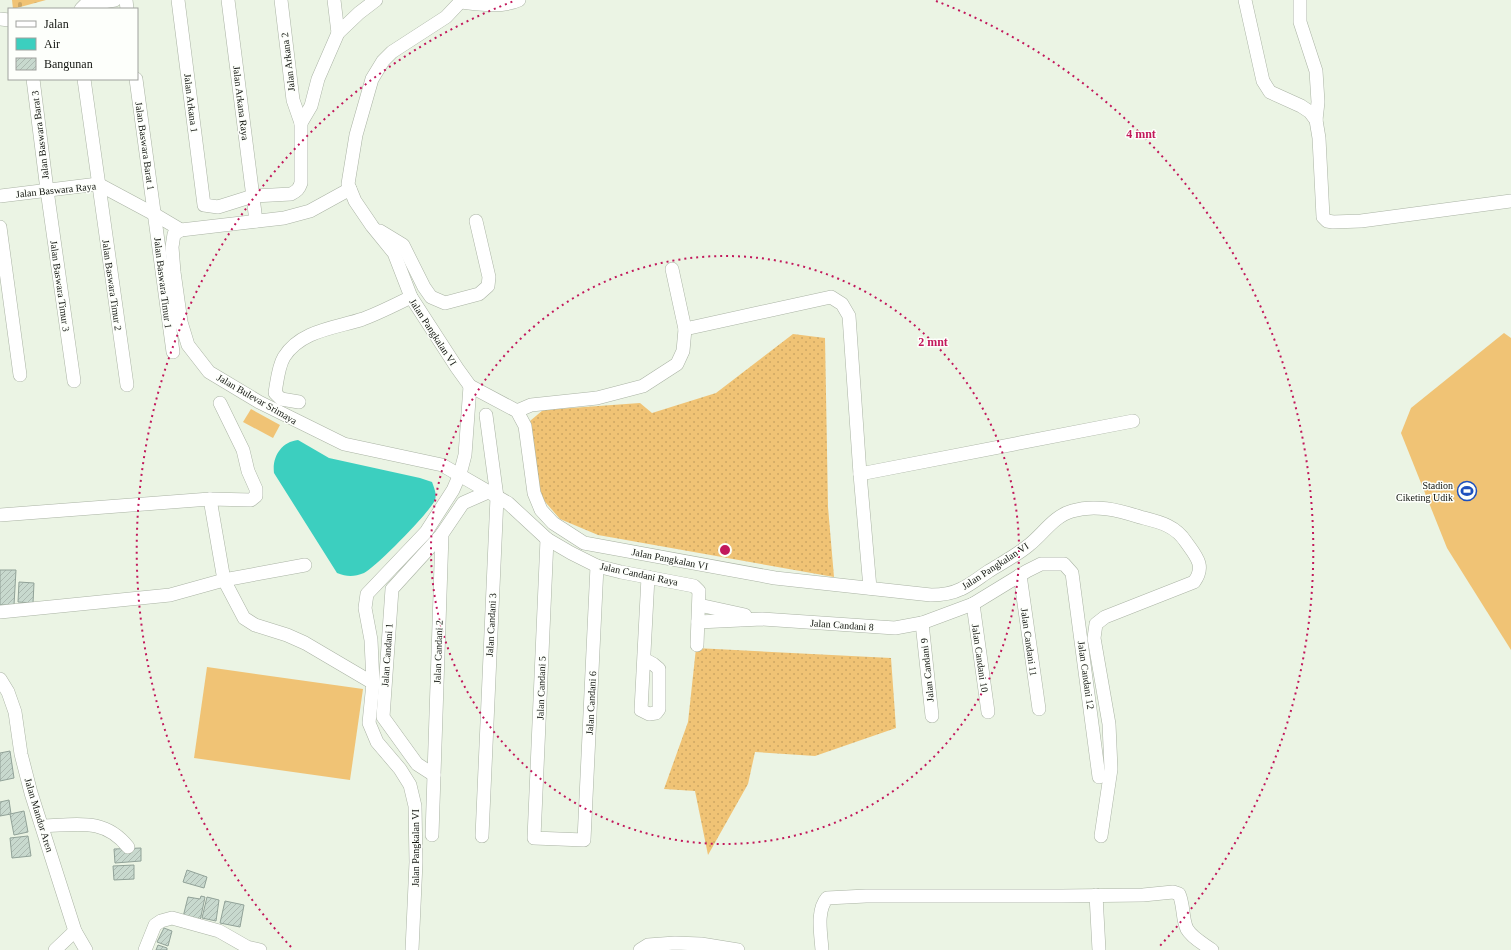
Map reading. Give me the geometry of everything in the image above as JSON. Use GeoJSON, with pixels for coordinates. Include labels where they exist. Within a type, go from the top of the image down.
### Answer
{"type":"FeatureCollection","features":[{"type":"Feature","properties":{"kind":"street"},"geometry":{"type":"LineString","coordinates":[[82,8],[85,5],[96,1],[115,0]]}},
{"type":"Feature","properties":{"kind":"street","name":"Jalan Arkana 1"},"geometry":{"type":"LineString","coordinates":[[178,0],[204,205],[218,207],[254,201]]}},
{"type":"Feature","properties":{"kind":"street","name":"Jalan Arkana Raya"},"geometry":{"type":"LineString","coordinates":[[228,0],[256,221]]}},
{"type":"Feature","properties":{"kind":"street","name":"Jalan Arkana 2"},"geometry":{"type":"LineString","coordinates":[[281,0],[293,100],[302,123]]}},
{"type":"Feature","properties":{"kind":"street"},"geometry":{"type":"LineString","coordinates":[[334,0],[338,33]]}},
{"type":"Feature","properties":{"kind":"street"},"geometry":{"type":"LineString","coordinates":[[254,201],[296,192],[300,188],[302,183],[302,123],[311,106],[318,79],[338,33],[359,12],[376,0]]}},
{"type":"Feature","properties":{"kind":"street"},"geometry":{"type":"LineString","coordinates":[[461,1],[498,4],[519,0]]}},
{"type":"Feature","properties":{"kind":"street"},"geometry":{"type":"LineString","coordinates":[[1245,0],[1263,81],[1270,92],[1301,106],[1310,112],[1316,120]]}},
{"type":"Feature","properties":{"kind":"street"},"geometry":{"type":"LineString","coordinates":[[1300,0],[1300,22],[1316,71],[1318,102],[1316,120],[1319,138],[1323,217],[1327,221],[1361,221],[1511,200]]}},
{"type":"Feature","properties":{"kind":"street","name":"Jalan Pangkalan VI"},"geometry":{"type":"LineString","coordinates":[[461,1],[446,17],[392,52],[383,61],[372,79],[356,135],[348,184],[355,201],[372,226],[394,253],[411,297],[470,386],[517,411],[525,426],[534,494],[541,510],[554,523],[584,543],[775,578],[931,595],[945,595],[962,589],[1029,545],[1058,518],[1071,511],[1110,508],[1164,523],[1175,529],[1183,537],[1199,562],[1200,571],[1194,582],[1105,617],[1096,624],[1094,638],[1109,724],[1111,769],[1101,836]]}},
{"type":"Feature","properties":{"kind":"street","name":"Jalan Baswara Barat 3"},"geometry":{"type":"LineString","coordinates":[[33,80],[47,190]]}},
{"type":"Feature","properties":{"kind":"street","name":"Jalan Baswara Timur 2"},"geometry":{"type":"LineString","coordinates":[[84,80],[127,385]]}},
{"type":"Feature","properties":{"kind":"street","name":"Jalan Baswara Barat 1"},"geometry":{"type":"LineString","coordinates":[[136,80],[154,214]]}},
{"type":"Feature","properties":{"kind":"street","name":"Jalan Baswara Raya"},"geometry":{"type":"LineString","coordinates":[[0,196],[98,184],[181,230]]}},
{"type":"Feature","properties":{"kind":"street"},"geometry":{"type":"LineString","coordinates":[[181,230],[284,218],[310,211],[350,189]]}},
{"type":"Feature","properties":{"kind":"street","name":"Jalan Baswara Timur 3"},"geometry":{"type":"LineString","coordinates":[[47,190],[74,381]]}},
{"type":"Feature","properties":{"kind":"street","name":"Jalan Baswara Timur 1"},"geometry":{"type":"LineString","coordinates":[[154,214],[172,352]]}},
{"type":"Feature","properties":{"kind":"street"},"geometry":{"type":"LineString","coordinates":[[372,226],[403,245],[424,287],[432,297],[445,303],[479,294],[488,286],[489,277],[476,220]]}},
{"type":"Feature","properties":{"kind":"street"},"geometry":{"type":"LineString","coordinates":[[0,227],[20,375]]}},
{"type":"Feature","properties":{"kind":"street","name":"Jalan Bulevar Srimaya"},"geometry":{"type":"LineString","coordinates":[[181,230],[174,234],[172,247],[181,322],[188,345],[209,372],[259,402],[344,444],[442,465],[460,474]]}},
{"type":"Feature","properties":{"kind":"street"},"geometry":{"type":"LineString","coordinates":[[517,411],[531,405],[597,398],[643,386],[677,364],[684,351],[685,329],[672,269]]}},
{"type":"Feature","properties":{"kind":"street"},"geometry":{"type":"LineString","coordinates":[[299,402],[281,399],[275,393],[278,374],[284,357],[299,341],[322,331],[363,319],[411,297]]}},
{"type":"Feature","properties":{"kind":"street"},"geometry":{"type":"LineString","coordinates":[[685,329],[831,297],[842,304],[850,316],[860,474],[870,588]]}},
{"type":"Feature","properties":{"kind":"street","name":"Jalan Pangkalan VI"},"geometry":{"type":"LineString","coordinates":[[412,950],[416,862],[415,806],[410,785],[400,769],[377,742],[369,723],[373,683],[371,640],[365,608],[367,594],[426,532],[454,490],[465,455],[470,386]]}},
{"type":"Feature","properties":{"kind":"street"},"geometry":{"type":"LineString","coordinates":[[0,516],[210,499],[250,500],[256,496],[256,489],[248,471],[244,450],[220,403]]}},
{"type":"Feature","properties":{"kind":"street","name":"Jalan Candani 3"},"geometry":{"type":"LineString","coordinates":[[482,836],[493,494],[486,415]]}},
{"type":"Feature","properties":{"kind":"street"},"geometry":{"type":"LineString","coordinates":[[860,474],[1133,422]]}},
{"type":"Feature","properties":{"kind":"street","name":"Jalan Candani Raya"},"geometry":{"type":"LineString","coordinates":[[460,474],[508,503],[547,539],[571,553],[597,566],[694,586],[699,591],[699,605]]}},
{"type":"Feature","properties":{"kind":"street"},"geometry":{"type":"LineString","coordinates":[[442,534],[462,503],[493,494]]}},
{"type":"Feature","properties":{"kind":"street"},"geometry":{"type":"LineString","coordinates":[[210,499],[224,580],[244,618],[255,625],[287,635],[305,643],[373,683]]}},
{"type":"Feature","properties":{"kind":"street","name":"Jalan Candani 1"},"geometry":{"type":"LineString","coordinates":[[434,776],[417,764],[383,717],[392,588],[442,534]]}},
{"type":"Feature","properties":{"kind":"street","name":"Jalan Candani 2"},"geometry":{"type":"LineString","coordinates":[[432,835],[442,534]]}},
{"type":"Feature","properties":{"kind":"street","name":"Jalan Candani 5"},"geometry":{"type":"LineString","coordinates":[[547,539],[534,838],[584,840]]}},
{"type":"Feature","properties":{"kind":"street","name":"Jalan Candani 8"},"geometry":{"type":"LineString","coordinates":[[698,622],[762,619],[894,628],[922,623],[973,604],[1041,564],[1064,564],[1072,572]]}},
{"type":"Feature","properties":{"kind":"street"},"geometry":{"type":"LineString","coordinates":[[0,612],[170,595],[224,580],[304,565]]}},
{"type":"Feature","properties":{"kind":"street","name":"Jalan Candani 6"},"geometry":{"type":"LineString","coordinates":[[584,840],[597,566]]}},
{"type":"Feature","properties":{"kind":"street","name":"Jalan Candani 12"},"geometry":{"type":"LineString","coordinates":[[1072,572],[1099,777]]}},
{"type":"Feature","properties":{"kind":"street","name":"Jalan Candani 11"},"geometry":{"type":"LineString","coordinates":[[1020,575],[1039,709]]}},
{"type":"Feature","properties":{"kind":"street"},"geometry":{"type":"LineString","coordinates":[[644,659],[648,577]]}},
{"type":"Feature","properties":{"kind":"street","name":"Jalan Candani 10"},"geometry":{"type":"LineString","coordinates":[[973,604],[988,712]]}},
{"type":"Feature","properties":{"kind":"street"},"geometry":{"type":"LineString","coordinates":[[697,644],[699,605]]}},
{"type":"Feature","properties":{"kind":"street","name":"Jalan Candani 8"},"geometry":{"type":"LineString","coordinates":[[699,605],[762,619]]}},
{"type":"Feature","properties":{"kind":"street","name":"Jalan Candani 9"},"geometry":{"type":"LineString","coordinates":[[922,623],[932,716]]}},
{"type":"Feature","properties":{"kind":"street","name":"Jalan Mandor Aren"},"geometry":{"type":"LineString","coordinates":[[0,679],[8,692],[15,712],[22,754],[31,793],[75,931],[86,950]]}},
{"type":"Feature","properties":{"kind":"street"},"geometry":{"type":"LineString","coordinates":[[42,826],[92,824],[119,836],[128,847]]}},
{"type":"Feature","properties":{"kind":"street"},"geometry":{"type":"LineString","coordinates":[[822,950],[820,912],[822,904],[827,898],[866,896],[1143,895],[1173,892],[1179,894],[1183,905],[1186,928],[1191,934],[1212,950]]}},
{"type":"Feature","properties":{"kind":"street"},"geometry":{"type":"LineString","coordinates":[[1096,895],[1099,950]]}},
{"type":"Feature","properties":{"kind":"street"},"geometry":{"type":"LineString","coordinates":[[145,950],[155,925],[161,921],[172,918],[219,931],[247,947],[260,950]]}},
{"type":"Feature","properties":{"kind":"street"},"geometry":{"type":"LineString","coordinates":[[55,950],[75,931]]}},
{"type":"Feature","properties":{"kind":"street"},"geometry":{"type":"LineString","coordinates":[[640,950],[648,945],[676,943],[701,944],[738,950]]}},
{"type":"Feature","properties":{"kind":"green space"},"geometry":{"type":"Polygon","coordinates":[[[12,0],[46,0],[17,8],[13,8],[12,0]]]}},
{"type":"Feature","properties":{"kind":"green space","name":"Stadion Ciketing Udik"},"geometry":{"type":"Polygon","coordinates":[[[1504,333],[1511,338],[1511,650],[1447,548],[1401,433],[1411,408],[1504,333]]]}},
{"type":"Feature","properties":{"kind":"green space"},"geometry":{"type":"Polygon","coordinates":[[[793,334],[825,338],[828,507],[834,577],[598,535],[560,519],[540,496],[530,421],[543,410],[640,403],[652,413],[716,393],[793,334]]]}},
{"type":"Feature","properties":{"kind":"green space"},"geometry":{"type":"Polygon","coordinates":[[[251,409],[280,425],[273,438],[243,422],[251,409]]]}},
{"type":"Feature","properties":{"kind":"green space"},"geometry":{"type":"Polygon","coordinates":[[[696,648],[891,658],[896,728],[815,756],[755,752],[748,784],[708,855],[695,791],[664,789],[688,722],[696,648]]]}},
{"type":"Feature","properties":{"kind":"green space"},"geometry":{"type":"Polygon","coordinates":[[[207,667],[363,689],[350,780],[194,758],[207,667]]]}},
{"type":"Feature","properties":{"kind":"water"},"geometry":{"type":"Polygon","coordinates":[[[298,440],[329,458],[432,482],[436,497],[435,500],[414,527],[370,569],[364,573],[354,576],[347,576],[337,573],[274,473],[276,456],[279,451],[282,447],[292,441],[298,440]]]}},
{"type":"Feature","properties":{"kind":"building"},"geometry":{"type":"Polygon","coordinates":[[[0,570],[16,570],[14,605],[0,605],[0,570]]]}},
{"type":"Feature","properties":{"kind":"building"},"geometry":{"type":"Polygon","coordinates":[[[19,582],[34,583],[33,603],[18,602],[19,582]]]}},
{"type":"Feature","properties":{"kind":"building"},"geometry":{"type":"Polygon","coordinates":[[[10,751],[14,778],[0,781],[0,753],[10,751]]]}},
{"type":"Feature","properties":{"kind":"building"},"geometry":{"type":"Polygon","coordinates":[[[9,800],[11,814],[0,816],[0,802],[9,800]]]}},
{"type":"Feature","properties":{"kind":"building"},"geometry":{"type":"Polygon","coordinates":[[[24,811],[28,832],[14,835],[10,814],[24,811]]]}},
{"type":"Feature","properties":{"kind":"building"},"geometry":{"type":"Polygon","coordinates":[[[28,836],[31,856],[12,858],[10,838],[28,836]]]}},
{"type":"Feature","properties":{"kind":"building"},"geometry":{"type":"Polygon","coordinates":[[[141,848],[141,861],[115,863],[114,849],[141,848]]]}},
{"type":"Feature","properties":{"kind":"building"},"geometry":{"type":"Polygon","coordinates":[[[134,865],[134,879],[114,880],[113,866],[134,865]]]}},
{"type":"Feature","properties":{"kind":"building"},"geometry":{"type":"Polygon","coordinates":[[[187,870],[207,877],[204,888],[183,882],[187,870]]]}},
{"type":"Feature","properties":{"kind":"building"},"geometry":{"type":"Polygon","coordinates":[[[201,896],[205,897],[200,921],[183,917],[188,897],[200,899],[201,896]]]}},
{"type":"Feature","properties":{"kind":"building"},"geometry":{"type":"Polygon","coordinates":[[[207,897],[219,900],[216,921],[202,918],[207,897]]]}},
{"type":"Feature","properties":{"kind":"building"},"geometry":{"type":"Polygon","coordinates":[[[225,901],[244,905],[240,927],[220,923],[225,901]]]}},
{"type":"Feature","properties":{"kind":"building"},"geometry":{"type":"Polygon","coordinates":[[[164,928],[172,931],[168,946],[157,942],[164,928]]]}},
{"type":"Feature","properties":{"kind":"building"},"geometry":{"type":"Polygon","coordinates":[[[158,945],[167,948],[167,950],[156,950],[158,945]]]}},
{"type":"Feature","properties":{"kind":"place","name":"Stadion Ciketing Udik"},"geometry":{"type":"Point","coordinates":[1467,491]}}]}
